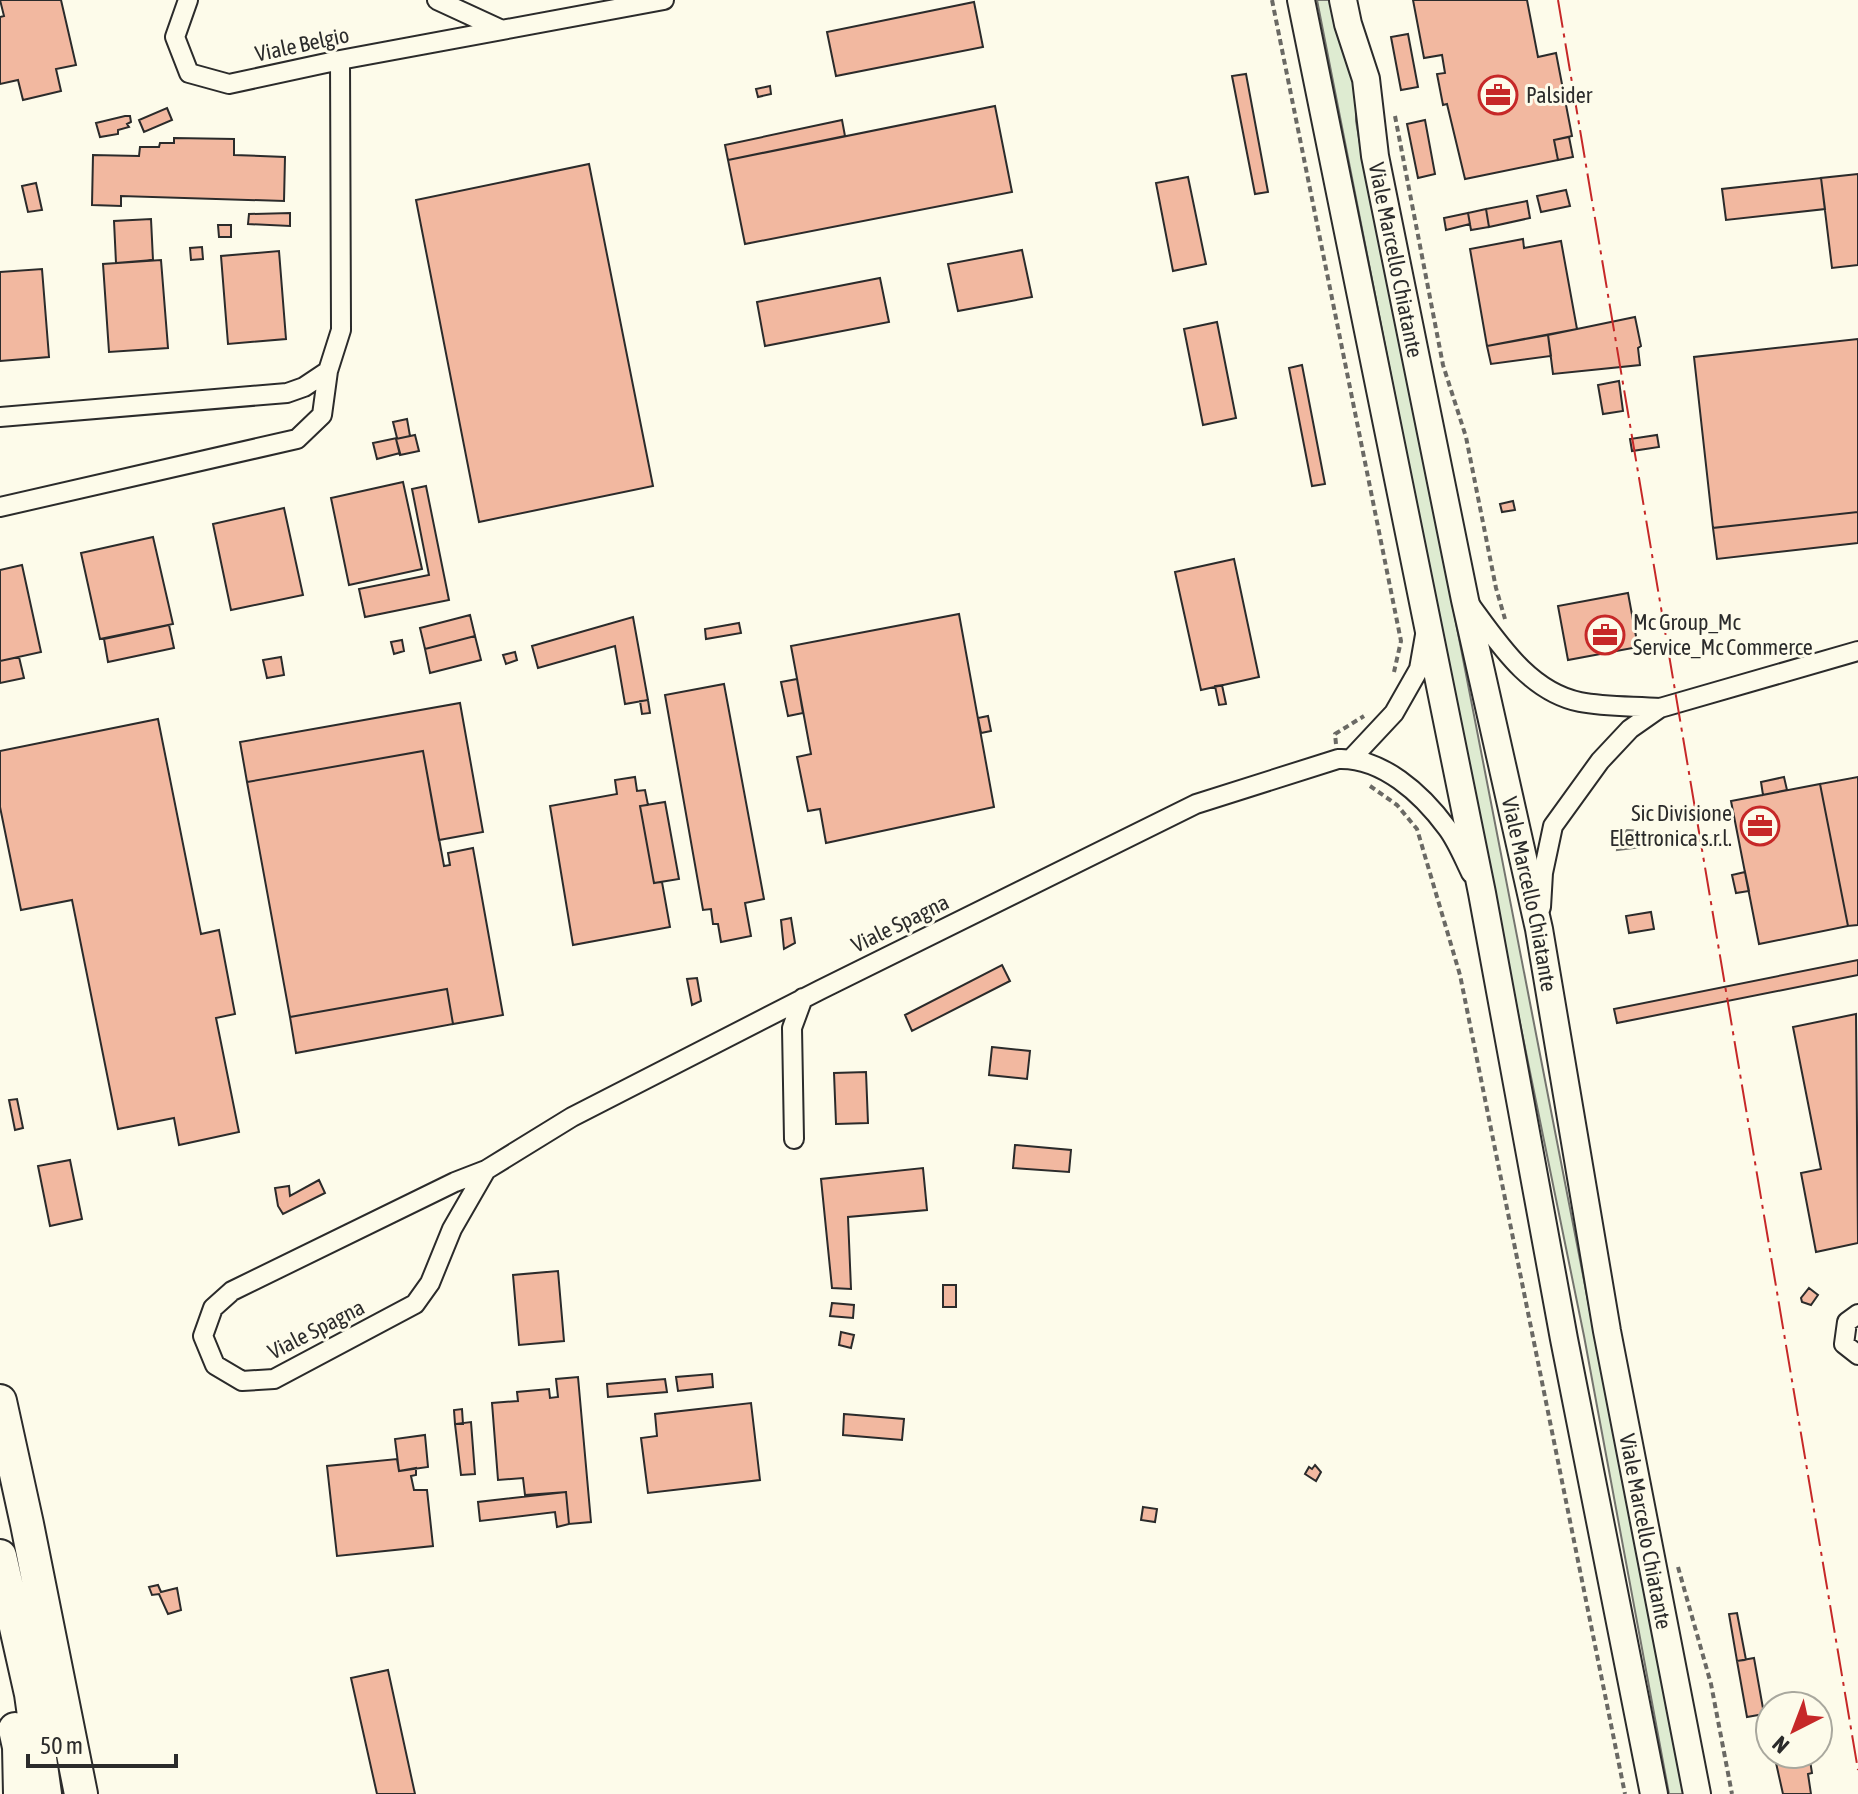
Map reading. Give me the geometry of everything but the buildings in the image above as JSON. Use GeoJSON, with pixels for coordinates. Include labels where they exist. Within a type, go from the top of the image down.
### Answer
{"type":"FeatureCollection","features":[{"type":"Feature","properties":{"kind":"highway"},"geometry":{"type":"LineString","coordinates":[[0,1401],[31,1538],[81,1794]]}},
{"type":"Feature","properties":{"kind":"highway"},"geometry":{"type":"LineString","coordinates":[[0,1556],[31,1694],[45,1794]]}},
{"type":"Feature","properties":{"kind":"highway"},"geometry":{"type":"LineString","coordinates":[[0,1652],[19,1747],[20,1794]]}},
{"type":"Feature","properties":{"kind":"street","name":"Viale Belgio"},"geometry":{"type":"LineString","coordinates":[[188,0],[175,37],[189,73],[229,84],[340,60],[664,0]]}},
{"type":"Feature","properties":{"kind":"street"},"geometry":{"type":"LineString","coordinates":[[437,0],[502,30]]}},
{"type":"Feature","properties":{"kind":"street","name":"Viale Marcello Chiatante"},"geometry":{"type":"LineString","coordinates":[[1301,0],[1482,893],[1564,1339],[1654,1794]]}},
{"type":"Feature","properties":{"kind":"street","name":"Viale Marcello Chiatante"},"geometry":{"type":"LineString","coordinates":[[1343,0],[1366,79],[1375,156],[1465,600],[1539,929],[1607,1331],[1697,1791]]}},
{"type":"Feature","properties":{"kind":"street"},"geometry":{"type":"LineString","coordinates":[[0,507],[297,439],[322,415],[328,371],[341,330],[340,60]]}},
{"type":"Feature","properties":{"kind":"street"},"geometry":{"type":"LineString","coordinates":[[0,417],[287,393],[304,387],[328,371]]}},
{"type":"Feature","properties":{"kind":"street"},"geometry":{"type":"LineString","coordinates":[[1465,600],[1501,646],[1546,689],[1579,702],[1660,708]]}},
{"type":"Feature","properties":{"kind":"street","name":"Viale Spagna"},"geometry":{"type":"LineString","coordinates":[[486,1170],[452,1229],[430,1283],[415,1304],[274,1379],[242,1381],[215,1365],[203,1336],[213,1308],[232,1291],[486,1170],[572,1117],[803,998],[1196,804],[1345,759],[1394,713],[1419,669],[1427,621]]}},
{"type":"Feature","properties":{"kind":"street"},"geometry":{"type":"LineString","coordinates":[[1539,929],[1543,873],[1553,826],[1571,798],[1614,744],[1630,729],[1660,708],[1858,651]]}},
{"type":"Feature","properties":{"kind":"street"},"geometry":{"type":"LineString","coordinates":[[1345,759],[1379,765],[1413,792],[1447,829],[1482,893]]}},
{"type":"Feature","properties":{"kind":"street"},"geometry":{"type":"LineString","coordinates":[[794,1139],[792,1028],[803,998]]}},
{"type":"Feature","properties":{"kind":"street"},"geometry":{"type":"LineString","coordinates":[[1858,1314],[1847,1322],[1844,1344],[1858,1355]]}},
{"type":"Feature","properties":{"kind":"path"},"geometry":{"type":"LineString","coordinates":[[1272,0],[1401,641],[1392,681]]}},
{"type":"Feature","properties":{"kind":"path"},"geometry":{"type":"LineString","coordinates":[[1345,759],[1335,734],[1364,716]]}},
{"type":"Feature","properties":{"kind":"path"},"geometry":{"type":"LineString","coordinates":[[1369,785],[1397,805],[1417,829],[1460,975],[1625,1794]]}},
{"type":"Feature","properties":{"kind":"green space"},"geometry":{"type":"Polygon","coordinates":[[[1317,0],[1331,0],[1335,28],[1356,94],[1356,121],[1363,161],[1399,330],[1684,1794],[1669,1794],[1584,1336],[1477,813],[1317,0]]]}},
{"type":"Feature","properties":{"kind":"shaded area"},"geometry":{"type":"Polygon","coordinates":[[[1627,830],[1641,831],[1648,837],[1650,846],[1617,850],[1619,839],[1627,830]]]}},
{"type":"Feature","properties":{"kind":"power"},"geometry":{"type":"LineString","coordinates":[[1558,0],[1858,1770]]}},
{"type":"Feature","properties":{"kind":"place","name":"Palsider"},"geometry":{"type":"Point","coordinates":[1498,95]}},
{"type":"Feature","properties":{"kind":"place","name":"Mc Group_Mc Service_Mc Commerce"},"geometry":{"type":"Point","coordinates":[1605,635]}},
{"type":"Feature","properties":{"kind":"place","name":"Sic Divisione Elettronica s.r.l."},"geometry":{"type":"Point","coordinates":[1760,826]}}]}
